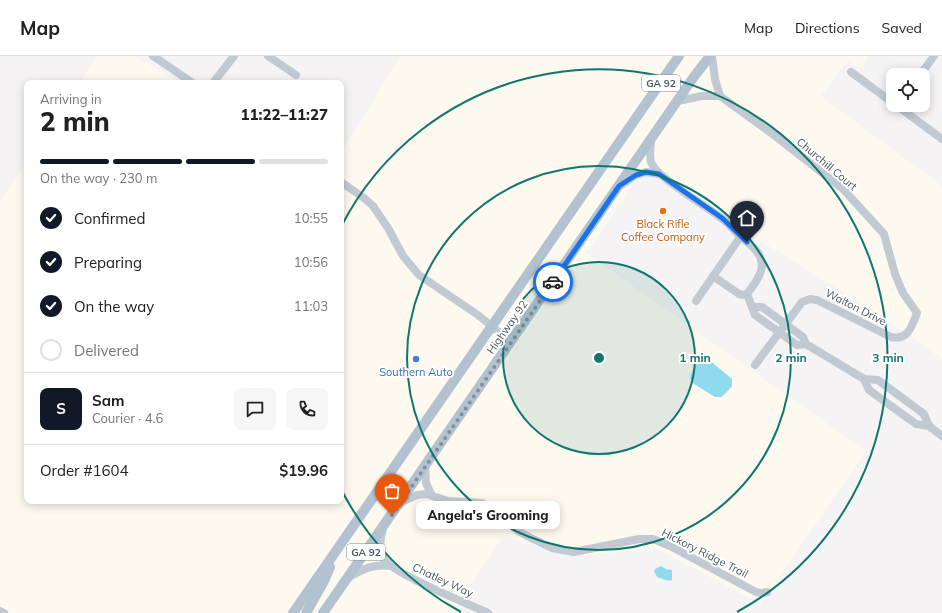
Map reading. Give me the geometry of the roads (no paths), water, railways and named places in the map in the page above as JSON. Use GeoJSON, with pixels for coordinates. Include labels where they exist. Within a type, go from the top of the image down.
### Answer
{"type":"FeatureCollection","features":[{"type":"Feature","properties":{"kind":"main road","name":"Highway 92"},"geometry":{"type":"LineString","coordinates":[[293,613],[679,56]]}},
{"type":"Feature","properties":{"kind":"main road","name":"Highway 92"},"geometry":{"type":"LineString","coordinates":[[323,613],[678,101],[711,56]]}},
{"type":"Feature","properties":{"kind":"main road"},"geometry":{"type":"LineString","coordinates":[[306,613],[324,581],[334,553]]}},
{"type":"Feature","properties":{"kind":"street"},"geometry":{"type":"LineString","coordinates":[[153,56],[189,80]]}},
{"type":"Feature","properties":{"kind":"street"},"geometry":{"type":"LineString","coordinates":[[215,80],[234,56]]}},
{"type":"Feature","properties":{"kind":"street"},"geometry":{"type":"LineString","coordinates":[[268,56],[296,75]]}},
{"type":"Feature","properties":{"kind":"street"},"geometry":{"type":"LineString","coordinates":[[678,101],[702,96],[720,96],[711,56]]}},
{"type":"Feature","properties":{"kind":"street"},"geometry":{"type":"LineString","coordinates":[[925,68],[934,56]]}},
{"type":"Feature","properties":{"kind":"street"},"geometry":{"type":"LineString","coordinates":[[851,72],[886,98]]}},
{"type":"Feature","properties":{"kind":"street","name":"Churchill Court"},"geometry":{"type":"LineString","coordinates":[[720,96],[774,134],[843,189],[884,234],[895,274],[904,293],[917,313]]}},
{"type":"Feature","properties":{"kind":"street"},"geometry":{"type":"LineString","coordinates":[[905,112],[942,139]]}},
{"type":"Feature","properties":{"kind":"street"},"geometry":{"type":"LineString","coordinates":[[651,141],[650,155],[652,163],[659,174],[722,218],[754,247],[760,256],[762,266],[747,294]]}},
{"type":"Feature","properties":{"kind":"street"},"geometry":{"type":"LineString","coordinates":[[619,186],[636,175],[646,172],[659,174]]}},
{"type":"Feature","properties":{"kind":"street"},"geometry":{"type":"LineString","coordinates":[[344,184],[373,206],[388,228],[403,256],[419,275],[478,315],[511,342]]}},
{"type":"Feature","properties":{"kind":"street"},"geometry":{"type":"LineString","coordinates":[[696,301],[741,236]]}},
{"type":"Feature","properties":{"kind":"street"},"geometry":{"type":"LineString","coordinates":[[713,276],[739,294],[747,294]]}},
{"type":"Feature","properties":{"kind":"street"},"geometry":{"type":"LineString","coordinates":[[747,294],[755,315],[797,345],[806,344]]}},
{"type":"Feature","properties":{"kind":"street","name":"Walton Drive"},"geometry":{"type":"LineString","coordinates":[[755,365],[802,302],[810,299],[817,300],[891,337],[898,339],[905,335],[912,327],[917,313]]}},
{"type":"Feature","properties":{"kind":"street"},"geometry":{"type":"LineString","coordinates":[[752,307],[762,307],[803,337],[806,344],[864,379],[878,380],[924,414],[929,426]]}},
{"type":"Feature","properties":{"kind":"street"},"geometry":{"type":"LineString","coordinates":[[864,379],[869,390],[910,420],[916,424],[929,426],[942,436]]}},
{"type":"Feature","properties":{"kind":"street"},"geometry":{"type":"LineString","coordinates":[[425,466],[426,483],[431,494]]}},
{"type":"Feature","properties":{"kind":"street","name":"Hickory Ridge Trail"},"geometry":{"type":"LineString","coordinates":[[399,504],[417,495],[431,494],[448,500],[482,503],[493,510],[518,531],[541,544],[552,548],[574,552],[639,539],[653,540],[670,546],[756,592],[767,592]]}},
{"type":"Feature","properties":{"kind":"street"},"geometry":{"type":"LineString","coordinates":[[384,526],[380,548],[384,559],[390,566]]}},
{"type":"Feature","properties":{"kind":"street","name":"Chatley Way"},"geometry":{"type":"LineString","coordinates":[[347,578],[371,566],[390,566],[422,583],[488,613]]}},
{"type":"Feature","properties":{"kind":"street"},"geometry":{"type":"LineString","coordinates":[[0,611],[4,613]]}},
{"type":"Feature","properties":{"kind":"water"},"geometry":{"type":"Polygon","coordinates":[[[708,359],[732,379],[732,386],[721,397],[715,397],[694,384],[690,378],[696,365],[708,359]]]}},
{"type":"Feature","properties":{"kind":"water"},"geometry":{"type":"Polygon","coordinates":[[[661,566],[672,570],[672,580],[657,577],[654,571],[661,566]]]}},
{"type":"Feature","properties":{"kind":"place","name":"Black Rifle Coffee Company"},"geometry":{"type":"Point","coordinates":[663,211]}},
{"type":"Feature","properties":{"kind":"place","name":"Southern Auto"},"geometry":{"type":"Point","coordinates":[416,359]}},
{"type":"Feature","properties":{"kind":"place","name":"Angela's Grooming"},"geometry":{"type":"Point","coordinates":[392,515]}}]}
